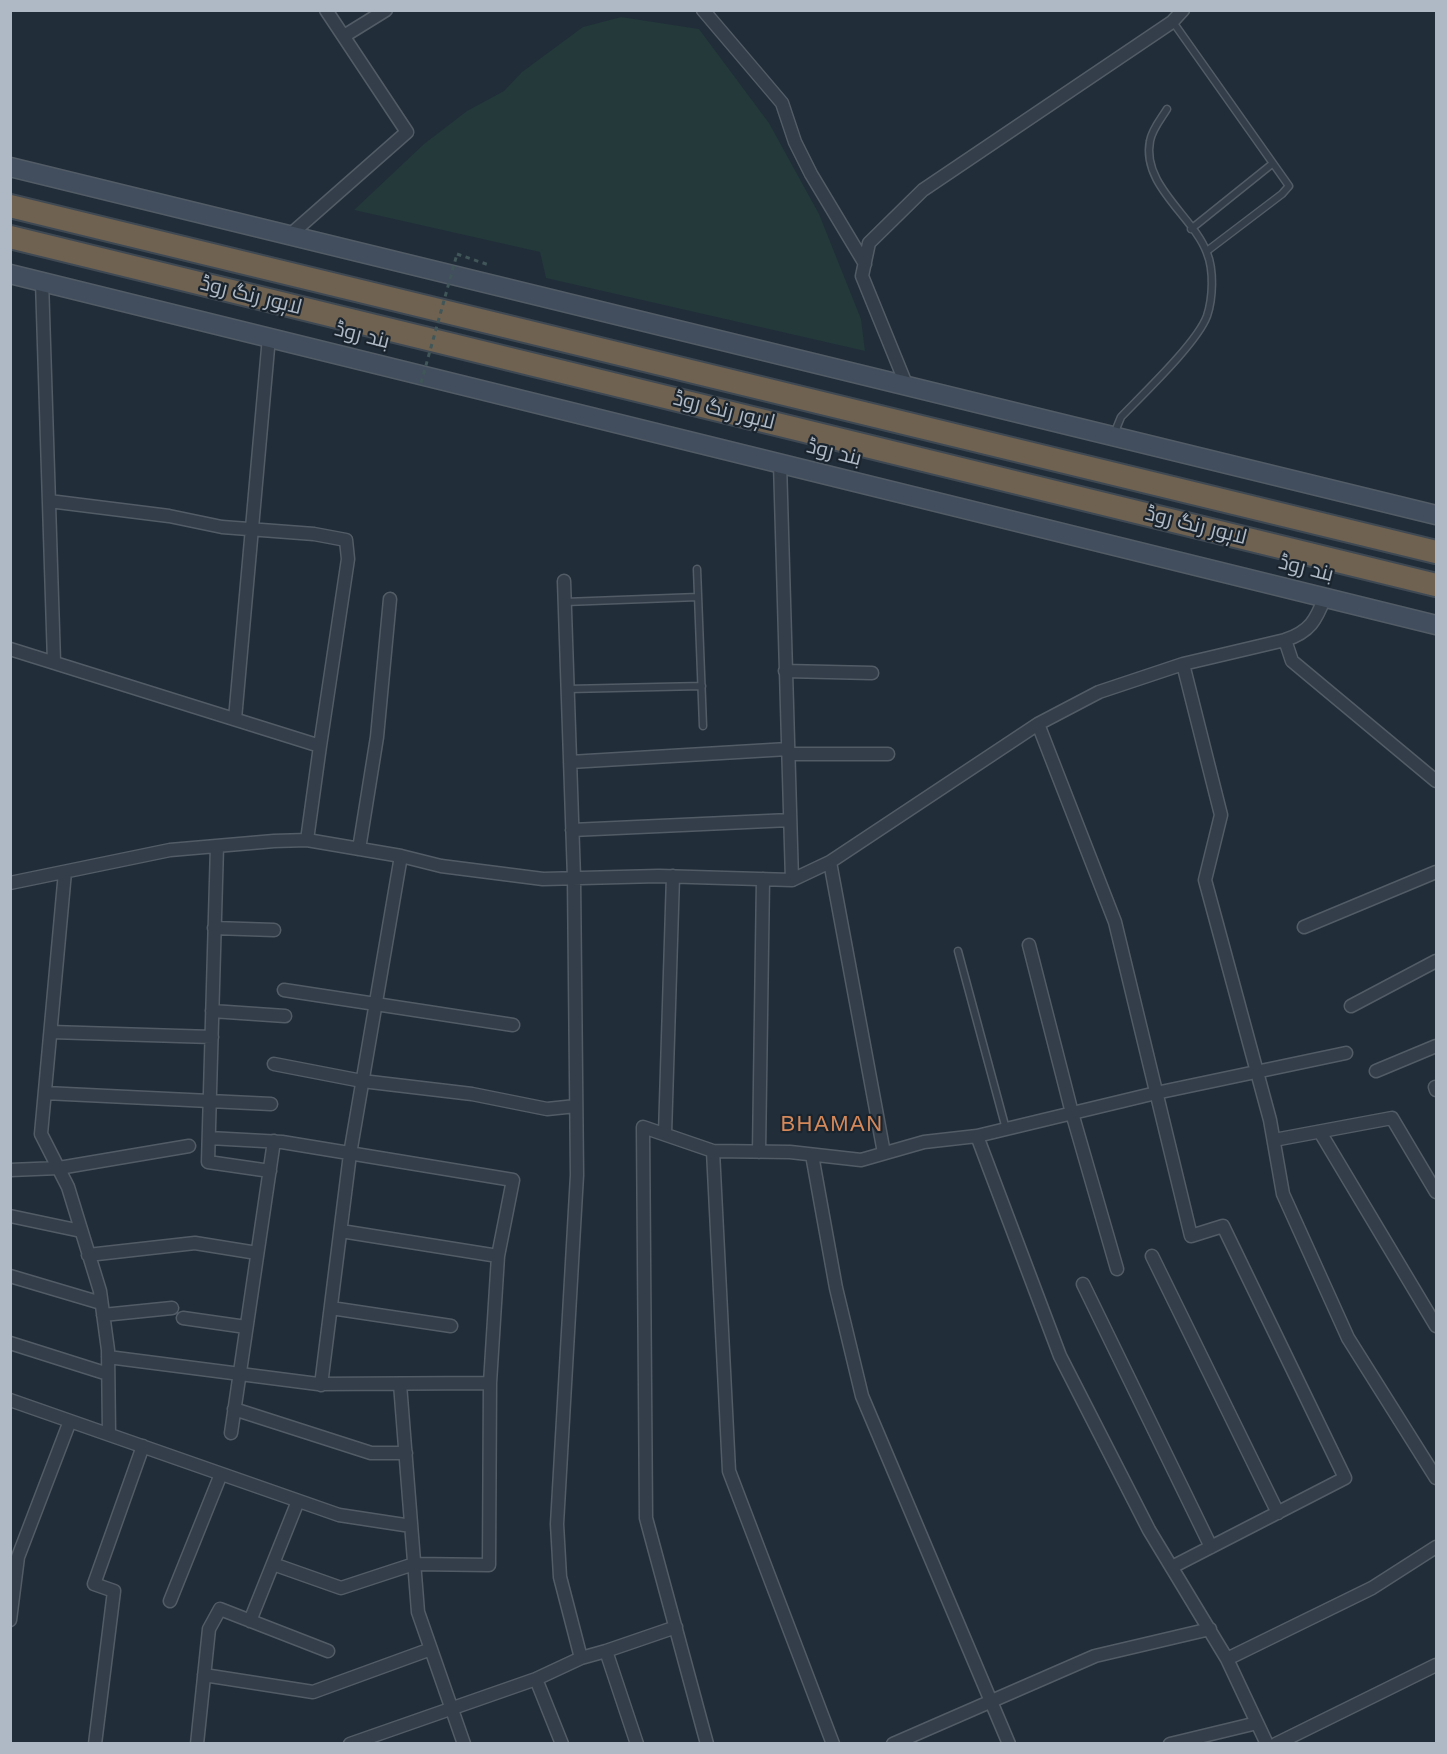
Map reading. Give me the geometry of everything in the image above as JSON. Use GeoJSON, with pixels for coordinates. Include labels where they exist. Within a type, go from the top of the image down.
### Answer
{"type":"FeatureCollection","features":[{"type":"Feature","properties":{"kind":"highway","name":"لاہور رنگ روڈ"},"geometry":{"type":"LineString","coordinates":[[10,206],[1437,552]]}},
{"type":"Feature","properties":{"kind":"highway","name":"لاہور رنگ روڈ"},"geometry":{"type":"LineString","coordinates":[[10,237],[1437,585]]}},
{"type":"Feature","properties":{"kind":"main road"},"geometry":{"type":"LineString","coordinates":[[10,167],[1114,434],[1437,515]]}},
{"type":"Feature","properties":{"kind":"main road","name":"بند روڈ"},"geometry":{"type":"LineString","coordinates":[[10,273],[1437,625]]}},
{"type":"Feature","properties":{"kind":"street"},"geometry":{"type":"LineString","coordinates":[[290,235],[407,132],[326,10]]}},
{"type":"Feature","properties":{"kind":"street"},"geometry":{"type":"LineString","coordinates":[[344,36],[386,10]]}},
{"type":"Feature","properties":{"kind":"street"},"geometry":{"type":"LineString","coordinates":[[704,10],[782,103],[795,142],[811,174],[865,264]]}},
{"type":"Feature","properties":{"kind":"street"},"geometry":{"type":"LineString","coordinates":[[906,384],[862,276],[869,243],[923,190],[1172,22],[1182,10]]}},
{"type":"Feature","properties":{"kind":"street"},"geometry":{"type":"LineString","coordinates":[[42,281],[54,662]]}},
{"type":"Feature","properties":{"kind":"street"},"geometry":{"type":"LineString","coordinates":[[235,719],[269,337]]}},
{"type":"Feature","properties":{"kind":"street"},"geometry":{"type":"LineString","coordinates":[[780,463],[792,880]]}},
{"type":"Feature","properties":{"kind":"street"},"geometry":{"type":"LineString","coordinates":[[49,501],[346,540],[348,559],[307,840]]}},
{"type":"Feature","properties":{"kind":"street"},"geometry":{"type":"LineString","coordinates":[[564,581],[574,878],[577,1174],[557,1524],[560,1577],[581,1658]]}},
{"type":"Feature","properties":{"kind":"street"},"geometry":{"type":"LineString","coordinates":[[10,883],[170,850],[307,840],[401,856],[452,868],[543,879],[673,876],[792,880],[830,862],[1038,724],[1099,692],[1183,664],[1300,635],[1310,628],[1325,597]]}},
{"type":"Feature","properties":{"kind":"street"},"geometry":{"type":"LineString","coordinates":[[359,849],[377,737],[390,599]]}},
{"type":"Feature","properties":{"kind":"street"},"geometry":{"type":"LineString","coordinates":[[1285,640],[1292,661],[1437,781]]}},
{"type":"Feature","properties":{"kind":"street"},"geometry":{"type":"LineString","coordinates":[[10,649],[320,746]]}},
{"type":"Feature","properties":{"kind":"street"},"geometry":{"type":"LineString","coordinates":[[1183,664],[1221,814],[1205,880],[1274,1140],[1283,1194],[1348,1338],[1437,1478]]}},
{"type":"Feature","properties":{"kind":"street"},"geometry":{"type":"LineString","coordinates":[[785,671],[872,673]]}},
{"type":"Feature","properties":{"kind":"street"},"geometry":{"type":"LineString","coordinates":[[1038,724],[1115,922],[1191,1236],[1224,1226],[1345,1478],[1172,1567]]}},
{"type":"Feature","properties":{"kind":"street"},"geometry":{"type":"LineString","coordinates":[[570,762],[788,751],[888,754]]}},
{"type":"Feature","properties":{"kind":"street"},"geometry":{"type":"LineString","coordinates":[[572,830],[790,820]]}},
{"type":"Feature","properties":{"kind":"street"},"geometry":{"type":"LineString","coordinates":[[216,846],[208,1162],[270,1171]]}},
{"type":"Feature","properties":{"kind":"street"},"geometry":{"type":"LineString","coordinates":[[321,1385],[350,1154],[401,856]]}},
{"type":"Feature","properties":{"kind":"street"},"geometry":{"type":"LineString","coordinates":[[830,862],[884,1153]]}},
{"type":"Feature","properties":{"kind":"street"},"geometry":{"type":"LineString","coordinates":[[65,872],[41,1134],[68,1188],[102,1309],[108,1357],[109,1434]]}},
{"type":"Feature","properties":{"kind":"street"},"geometry":{"type":"LineString","coordinates":[[1304,927],[1437,873]]}},
{"type":"Feature","properties":{"kind":"street"},"geometry":{"type":"LineString","coordinates":[[665,1134],[673,876]]}},
{"type":"Feature","properties":{"kind":"street"},"geometry":{"type":"LineString","coordinates":[[759,1152],[763,879]]}},
{"type":"Feature","properties":{"kind":"street"},"geometry":{"type":"LineString","coordinates":[[214,928],[274,930]]}},
{"type":"Feature","properties":{"kind":"street"},"geometry":{"type":"LineString","coordinates":[[1029,945],[1072,1113],[1117,1269]]}},
{"type":"Feature","properties":{"kind":"street"},"geometry":{"type":"LineString","coordinates":[[1351,1006],[1437,961]]}},
{"type":"Feature","properties":{"kind":"street"},"geometry":{"type":"LineString","coordinates":[[284,990],[513,1025]]}},
{"type":"Feature","properties":{"kind":"street"},"geometry":{"type":"LineString","coordinates":[[212,1011],[285,1016]]}},
{"type":"Feature","properties":{"kind":"street"},"geometry":{"type":"LineString","coordinates":[[51,1032],[212,1037]]}},
{"type":"Feature","properties":{"kind":"street"},"geometry":{"type":"LineString","coordinates":[[1376,1071],[1437,1046]]}},
{"type":"Feature","properties":{"kind":"street"},"geometry":{"type":"LineString","coordinates":[[707,1743],[646,1518],[643,1127],[713,1151],[812,1155],[861,1160],[924,1142],[977,1136],[1156,1093],[1346,1053]]}},
{"type":"Feature","properties":{"kind":"street"},"geometry":{"type":"LineString","coordinates":[[274,1064],[362,1081],[472,1094],[548,1109],[576,1106]]}},
{"type":"Feature","properties":{"kind":"street"},"geometry":{"type":"LineString","coordinates":[[45,1093],[271,1104]]}},
{"type":"Feature","properties":{"kind":"street"},"geometry":{"type":"LineString","coordinates":[[1274,1140],[1392,1119],[1437,1192]]}},
{"type":"Feature","properties":{"kind":"street"},"geometry":{"type":"LineString","coordinates":[[1320,1132],[1437,1326]]}},
{"type":"Feature","properties":{"kind":"street"},"geometry":{"type":"LineString","coordinates":[[977,1136],[1060,1356],[1149,1530],[1227,1659],[1267,1743]]}},
{"type":"Feature","properties":{"kind":"street"},"geometry":{"type":"LineString","coordinates":[[209,1138],[274,1141],[513,1180],[498,1256],[490,1383],[489,1565],[414,1564],[341,1588],[273,1564]]}},
{"type":"Feature","properties":{"kind":"street"},"geometry":{"type":"LineString","coordinates":[[231,1433],[274,1141]]}},
{"type":"Feature","properties":{"kind":"street"},"geometry":{"type":"LineString","coordinates":[[10,1170],[59,1168],[189,1146]]}},
{"type":"Feature","properties":{"kind":"street"},"geometry":{"type":"LineString","coordinates":[[713,1151],[729,1471],[833,1743]]}},
{"type":"Feature","properties":{"kind":"street"},"geometry":{"type":"LineString","coordinates":[[812,1155],[836,1288],[862,1396],[1009,1743]]}},
{"type":"Feature","properties":{"kind":"street"},"geometry":{"type":"LineString","coordinates":[[10,1216],[81,1232]]}},
{"type":"Feature","properties":{"kind":"street"},"geometry":{"type":"LineString","coordinates":[[341,1231],[498,1256]]}},
{"type":"Feature","properties":{"kind":"street"},"geometry":{"type":"LineString","coordinates":[[88,1256],[195,1243],[257,1253]]}},
{"type":"Feature","properties":{"kind":"street"},"geometry":{"type":"LineString","coordinates":[[1152,1256],[1278,1513]]}},
{"type":"Feature","properties":{"kind":"street"},"geometry":{"type":"LineString","coordinates":[[10,1276],[102,1309],[172,1308]]}},
{"type":"Feature","properties":{"kind":"street"},"geometry":{"type":"LineString","coordinates":[[1083,1284],[1211,1548]]}},
{"type":"Feature","properties":{"kind":"street"},"geometry":{"type":"LineString","coordinates":[[331,1308],[451,1326]]}},
{"type":"Feature","properties":{"kind":"street"},"geometry":{"type":"LineString","coordinates":[[183,1318],[246,1327]]}},
{"type":"Feature","properties":{"kind":"street"},"geometry":{"type":"LineString","coordinates":[[10,1343],[108,1374]]}},
{"type":"Feature","properties":{"kind":"street"},"geometry":{"type":"LineString","coordinates":[[108,1357],[240,1372],[321,1385],[490,1383]]}},
{"type":"Feature","properties":{"kind":"street"},"geometry":{"type":"LineString","coordinates":[[400,1384],[418,1612],[464,1743]]}},
{"type":"Feature","properties":{"kind":"street"},"geometry":{"type":"LineString","coordinates":[[10,1400],[339,1515],[411,1526]]}},
{"type":"Feature","properties":{"kind":"street"},"geometry":{"type":"LineString","coordinates":[[234,1409],[371,1453],[405,1453]]}},
{"type":"Feature","properties":{"kind":"street"},"geometry":{"type":"LineString","coordinates":[[10,1620],[18,1557],[70,1421]]}},
{"type":"Feature","properties":{"kind":"street"},"geometry":{"type":"LineString","coordinates":[[94,1743],[114,1591],[94,1584],[143,1446]]}},
{"type":"Feature","properties":{"kind":"street"},"geometry":{"type":"LineString","coordinates":[[170,1601],[221,1474]]}},
{"type":"Feature","properties":{"kind":"street"},"geometry":{"type":"LineString","coordinates":[[250,1621],[298,1500]]}},
{"type":"Feature","properties":{"kind":"street"},"geometry":{"type":"LineString","coordinates":[[1227,1659],[1372,1588],[1437,1547]]}},
{"type":"Feature","properties":{"kind":"street"},"geometry":{"type":"LineString","coordinates":[[197,1743],[209,1629],[220,1609],[328,1651]]}},
{"type":"Feature","properties":{"kind":"street"},"geometry":{"type":"LineString","coordinates":[[350,1743],[383,1738],[452,1709],[536,1679],[581,1658],[676,1627]]}},
{"type":"Feature","properties":{"kind":"street"},"geometry":{"type":"LineString","coordinates":[[893,1743],[1095,1656],[1210,1629]]}},
{"type":"Feature","properties":{"kind":"street"},"geometry":{"type":"LineString","coordinates":[[204,1675],[313,1692],[430,1648]]}},
{"type":"Feature","properties":{"kind":"street"},"geometry":{"type":"LineString","coordinates":[[606,1651],[637,1743]]}},
{"type":"Feature","properties":{"kind":"street"},"geometry":{"type":"LineString","coordinates":[[1276,1743],[1437,1665]]}},
{"type":"Feature","properties":{"kind":"street"},"geometry":{"type":"LineString","coordinates":[[536,1679],[562,1743]]}},
{"type":"Feature","properties":{"kind":"street"},"geometry":{"type":"LineString","coordinates":[[1170,1743],[1257,1723]]}},
{"type":"Feature","properties":{"kind":"lane"},"geometry":{"type":"LineString","coordinates":[[1172,22],[1272,164],[1287,181],[1288,189],[1207,251]]}},
{"type":"Feature","properties":{"kind":"lane"},"geometry":{"type":"LineString","coordinates":[[1114,434],[1121,417],[1203,325],[1211,300],[1207,251],[1166,194],[1150,161],[1150,142],[1153,132],[1167,109]]}},
{"type":"Feature","properties":{"kind":"lane"},"geometry":{"type":"LineString","coordinates":[[1191,229],[1272,164]]}},
{"type":"Feature","properties":{"kind":"lane"},"geometry":{"type":"LineString","coordinates":[[697,569],[703,726]]}},
{"type":"Feature","properties":{"kind":"lane"},"geometry":{"type":"LineString","coordinates":[[564,602],[698,597]]}},
{"type":"Feature","properties":{"kind":"lane"},"geometry":{"type":"LineString","coordinates":[[568,689],[702,686]]}},
{"type":"Feature","properties":{"kind":"lane"},"geometry":{"type":"LineString","coordinates":[[958,951],[1006,1129]]}},
{"type":"Feature","properties":{"kind":"path"},"geometry":{"type":"LineString","coordinates":[[421,383],[457,254],[494,267]]}},
{"type":"Feature","properties":{"kind":"green space"},"geometry":{"type":"Polygon","coordinates":[[[621,17],[699,29],[769,123],[819,214],[861,319],[865,351],[546,278],[540,252],[354,210],[424,144],[467,111],[504,91],[522,72],[583,27],[621,17]]]}},
{"type":"Feature","properties":{"kind":"district","name":"BHAMAN"},"geometry":{"type":"Point","coordinates":[832,1125]}}]}
